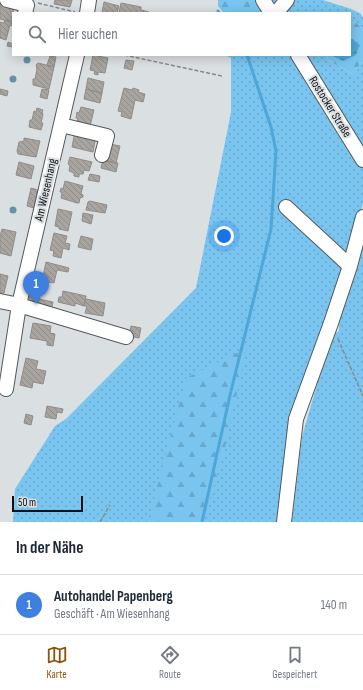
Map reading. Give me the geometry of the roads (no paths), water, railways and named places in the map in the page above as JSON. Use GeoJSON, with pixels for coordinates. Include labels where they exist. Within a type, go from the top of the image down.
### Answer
{"type":"FeatureCollection","features":[{"type":"Feature","properties":{"kind":"street"},"geometry":{"type":"LineString","coordinates":[[7,0],[27,5],[25,12]]}},
{"type":"Feature","properties":{"kind":"street"},"geometry":{"type":"LineString","coordinates":[[87,12],[90,0]]}},
{"type":"Feature","properties":{"kind":"street"},"geometry":{"type":"LineString","coordinates":[[263,0],[270,12]]}},
{"type":"Feature","properties":{"kind":"street"},"geometry":{"type":"LineString","coordinates":[[277,12],[287,0]]}},
{"type":"Feature","properties":{"kind":"street","name":"Am Wiesenhang"},"geometry":{"type":"LineString","coordinates":[[6,389],[19,305],[77,56]]}},
{"type":"Feature","properties":{"kind":"street","name":"Rostocker Straße"},"geometry":{"type":"LineString","coordinates":[[299,56],[363,160]]}},
{"type":"Feature","properties":{"kind":"street"},"geometry":{"type":"LineString","coordinates":[[61,125],[107,136],[102,154]]}},
{"type":"Feature","properties":{"kind":"street"},"geometry":{"type":"LineString","coordinates":[[286,207],[350,266]]}},
{"type":"Feature","properties":{"kind":"street"},"geometry":{"type":"LineString","coordinates":[[284,522],[296,419],[350,266],[363,217]]}},
{"type":"Feature","properties":{"kind":"street"},"geometry":{"type":"LineString","coordinates":[[0,301],[19,305],[126,337]]}},
{"type":"Feature","properties":{"kind":"water"},"geometry":{"type":"Polygon","coordinates":[[[351,39],[353,39],[359,46],[356,55],[343,61],[333,56],[351,56],[351,39]]]}},
{"type":"Feature","properties":{"kind":"waterway"},"geometry":{"type":"LineString","coordinates":[[202,522],[230,395],[271,229],[276,151],[271,127],[247,56]]}},
{"type":"Feature","properties":{"kind":"place","name":"Autohandel Papenberg"},"geometry":{"type":"Point","coordinates":[36,304]}}]}
